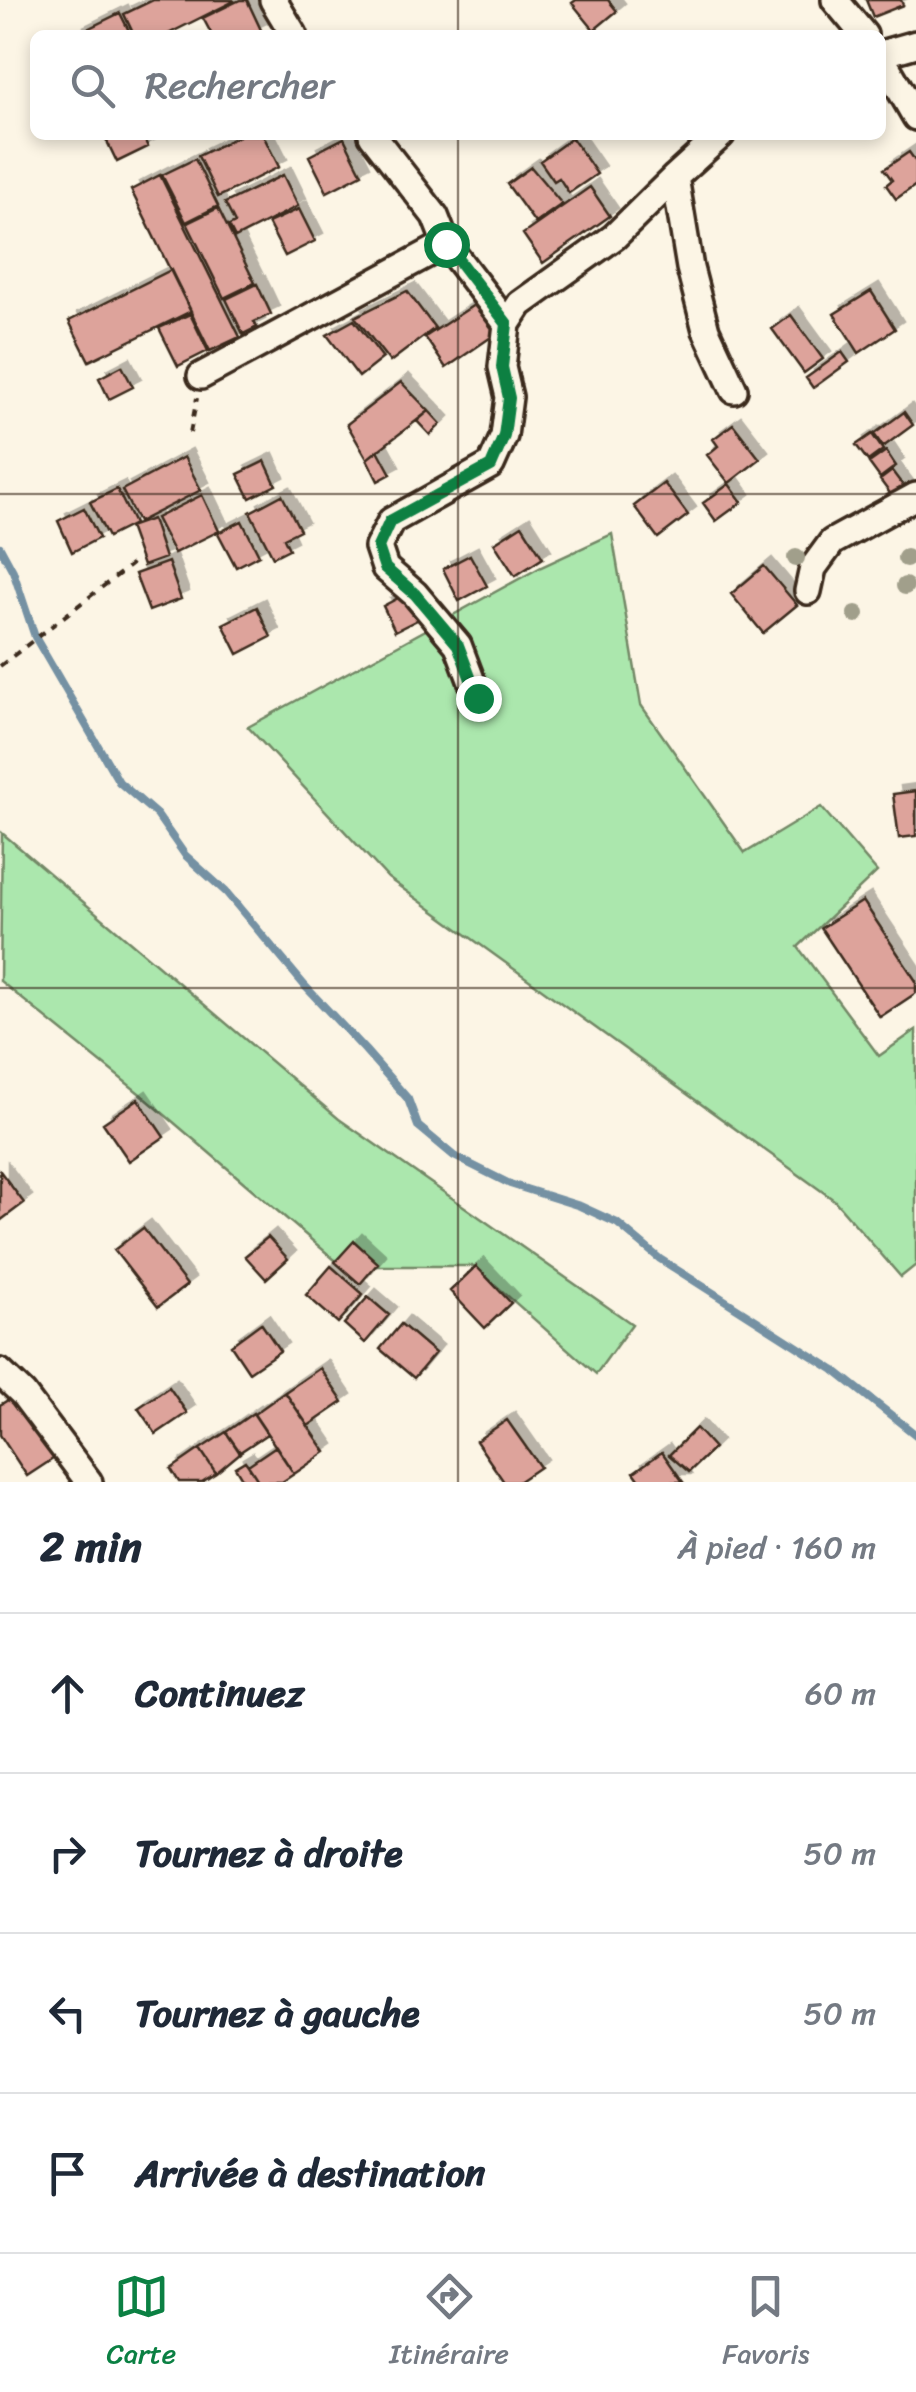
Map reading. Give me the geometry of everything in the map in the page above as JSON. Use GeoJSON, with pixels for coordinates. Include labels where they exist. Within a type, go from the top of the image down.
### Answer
{"type":"FeatureCollection","features":[{"type":"Feature","properties":{"kind":"street"},"geometry":{"type":"LineString","coordinates":[[273,0],[291,30]]}},
{"type":"Feature","properties":{"kind":"street"},"geometry":{"type":"LineString","coordinates":[[835,0],[860,30]]}},
{"type":"Feature","properties":{"kind":"street"},"geometry":{"type":"LineString","coordinates":[[886,54],[916,44]]}},
{"type":"Feature","properties":{"kind":"street"},"geometry":{"type":"LineString","coordinates":[[886,65],[916,118]]}},
{"type":"Feature","properties":{"kind":"street"},"geometry":{"type":"LineString","coordinates":[[376,140],[435,216],[446,244],[507,324]]}},
{"type":"Feature","properties":{"kind":"street"},"geometry":{"type":"LineString","coordinates":[[478,698],[458,645],[415,594],[385,568],[378,547],[390,521],[491,466],[504,436],[509,398],[502,367],[507,324],[520,304],[614,237],[716,140]]}},
{"type":"Feature","properties":{"kind":"street"},"geometry":{"type":"LineString","coordinates":[[675,177],[690,268],[706,330],[734,390]]}},
{"type":"Feature","properties":{"kind":"street"},"geometry":{"type":"LineString","coordinates":[[201,376],[446,244]]}},
{"type":"Feature","properties":{"kind":"street"},"geometry":{"type":"LineString","coordinates":[[808,591],[813,568],[832,542],[916,496]]}},
{"type":"Feature","properties":{"kind":"street"},"geometry":{"type":"LineString","coordinates":[[0,1372],[23,1394],[90,1482]]}},
{"type":"Feature","properties":{"kind":"path"},"geometry":{"type":"LineString","coordinates":[[190,433],[201,376]]}},
{"type":"Feature","properties":{"kind":"path"},"geometry":{"type":"LineString","coordinates":[[0,666],[132,564]]}},
{"type":"Feature","properties":{"kind":"green space"},"geometry":{"type":"Polygon","coordinates":[[[612,534],[641,705],[745,853],[821,807],[877,872],[798,947],[879,1056],[916,1030],[916,1265],[901,1277],[834,1200],[388,878],[248,727],[541,567],[612,534]]]}},
{"type":"Feature","properties":{"kind":"green space"},"geometry":{"type":"Polygon","coordinates":[[[2,833],[339,1119],[632,1324],[596,1374],[474,1266],[342,1266],[144,1097],[0,981],[2,833]]]}},
{"type":"Feature","properties":{"kind":"building"},"geometry":{"type":"Polygon","coordinates":[[[153,0],[234,1],[176,30],[132,30],[124,14],[153,0]]]}},
{"type":"Feature","properties":{"kind":"building"},"geometry":{"type":"Polygon","coordinates":[[[247,0],[261,30],[209,30],[203,18],[247,0]]]}},
{"type":"Feature","properties":{"kind":"building"},"geometry":{"type":"Polygon","coordinates":[[[608,0],[617,11],[594,30],[572,3],[608,0]]]}},
{"type":"Feature","properties":{"kind":"building"},"geometry":{"type":"Polygon","coordinates":[[[866,0],[901,0],[903,5],[873,17],[866,0]]]}},
{"type":"Feature","properties":{"kind":"building"},"geometry":{"type":"Polygon","coordinates":[[[120,13],[128,30],[85,30],[120,13]]]}},
{"type":"Feature","properties":{"kind":"building"},"geometry":{"type":"Polygon","coordinates":[[[106,140],[144,140],[148,147],[117,162],[106,140]]]}},
{"type":"Feature","properties":{"kind":"building"},"geometry":{"type":"Polygon","coordinates":[[[231,140],[266,140],[279,167],[218,197],[198,156],[231,140]]]}},
{"type":"Feature","properties":{"kind":"building"},"geometry":{"type":"Polygon","coordinates":[[[345,140],[362,174],[327,192],[309,156],[345,140]]]}},
{"type":"Feature","properties":{"kind":"building"},"geometry":{"type":"Polygon","coordinates":[[[573,140],[597,174],[569,193],[559,178],[554,181],[540,161],[573,140]]]}},
{"type":"Feature","properties":{"kind":"building"},"geometry":{"type":"Polygon","coordinates":[[[909,152],[916,162],[916,185],[896,199],[886,185],[892,180],[884,169],[909,152]]]}},
{"type":"Feature","properties":{"kind":"building"},"geometry":{"type":"Polygon","coordinates":[[[195,159],[218,206],[186,222],[162,175],[195,159]]]}},
{"type":"Feature","properties":{"kind":"building"},"geometry":{"type":"Polygon","coordinates":[[[531,167],[562,204],[535,223],[507,184],[531,167]]]}},
{"type":"Feature","properties":{"kind":"building"},"geometry":{"type":"Polygon","coordinates":[[[160,175],[240,337],[210,351],[131,190],[160,175]]]}},
{"type":"Feature","properties":{"kind":"building"},"geometry":{"type":"Polygon","coordinates":[[[283,175],[298,206],[235,238],[229,226],[235,223],[225,203],[283,175]]]}},
{"type":"Feature","properties":{"kind":"building"},"geometry":{"type":"Polygon","coordinates":[[[590,187],[610,216],[543,263],[523,234],[590,187]]]}},
{"type":"Feature","properties":{"kind":"building"},"geometry":{"type":"Polygon","coordinates":[[[218,208],[255,283],[224,298],[187,223],[218,208]]]}},
{"type":"Feature","properties":{"kind":"building"},"geometry":{"type":"Polygon","coordinates":[[[299,209],[315,241],[285,256],[268,223],[299,209]]]}},
{"type":"Feature","properties":{"kind":"building"},"geometry":{"type":"Polygon","coordinates":[[[171,270],[191,311],[89,361],[69,321],[171,270]]]}},
{"type":"Feature","properties":{"kind":"building"},"geometry":{"type":"Polygon","coordinates":[[[257,284],[271,314],[254,322],[257,327],[243,334],[226,299],[257,284]]]}},
{"type":"Feature","properties":{"kind":"building"},"geometry":{"type":"Polygon","coordinates":[[[407,291],[435,328],[390,362],[355,317],[407,291]]]}},
{"type":"Feature","properties":{"kind":"building"},"geometry":{"type":"Polygon","coordinates":[[[871,291],[895,329],[859,353],[834,314],[871,291]]]}},
{"type":"Feature","properties":{"kind":"building"},"geometry":{"type":"Polygon","coordinates":[[[480,301],[500,331],[446,368],[425,337],[480,301]]]}},
{"type":"Feature","properties":{"kind":"building"},"geometry":{"type":"Polygon","coordinates":[[[190,314],[208,351],[178,366],[159,328],[190,314]]]}},
{"type":"Feature","properties":{"kind":"building"},"geometry":{"type":"Polygon","coordinates":[[[791,315],[823,359],[804,373],[772,329],[791,315]]]}},
{"type":"Feature","properties":{"kind":"building"},"geometry":{"type":"Polygon","coordinates":[[[354,320],[383,358],[359,377],[327,335],[354,320]]]}},
{"type":"Feature","properties":{"kind":"building"},"geometry":{"type":"Polygon","coordinates":[[[842,352],[849,362],[813,388],[806,378],[842,352]]]}},
{"type":"Feature","properties":{"kind":"building"},"geometry":{"type":"Polygon","coordinates":[[[122,366],[133,387],[109,399],[99,378],[122,366]]]}},
{"type":"Feature","properties":{"kind":"building"},"geometry":{"type":"Polygon","coordinates":[[[401,382],[429,411],[367,459],[347,424],[401,382]]]}},
{"type":"Feature","properties":{"kind":"building"},"geometry":{"type":"Polygon","coordinates":[[[429,411],[441,424],[430,435],[417,421],[429,411]]]}},
{"type":"Feature","properties":{"kind":"building"},"geometry":{"type":"Polygon","coordinates":[[[904,412],[913,425],[883,447],[874,434],[904,412]]]}},
{"type":"Feature","properties":{"kind":"building"},"geometry":{"type":"Polygon","coordinates":[[[733,424],[760,459],[729,483],[707,455],[718,446],[713,439],[733,424]]]}},
{"type":"Feature","properties":{"kind":"building"},"geometry":{"type":"Polygon","coordinates":[[[872,434],[883,450],[868,461],[856,445],[872,434]]]}},
{"type":"Feature","properties":{"kind":"building"},"geometry":{"type":"Polygon","coordinates":[[[378,450],[391,474],[378,481],[367,459],[378,450]]]}},
{"type":"Feature","properties":{"kind":"building"},"geometry":{"type":"Polygon","coordinates":[[[886,451],[896,466],[880,478],[869,463],[886,451]]]}},
{"type":"Feature","properties":{"kind":"building"},"geometry":{"type":"Polygon","coordinates":[[[184,457],[201,490],[138,522],[122,490],[184,457]]]}},
{"type":"Feature","properties":{"kind":"building"},"geometry":{"type":"Polygon","coordinates":[[[265,461],[276,485],[250,498],[238,474],[265,461]]]}},
{"type":"Feature","properties":{"kind":"building"},"geometry":{"type":"Polygon","coordinates":[[[892,471],[907,491],[895,500],[880,480],[892,471]]]}},
{"type":"Feature","properties":{"kind":"building"},"geometry":{"type":"Polygon","coordinates":[[[664,483],[688,515],[658,538],[634,506],[664,483]]]}},
{"type":"Feature","properties":{"kind":"building"},"geometry":{"type":"Polygon","coordinates":[[[729,484],[742,502],[716,521],[703,503],[729,484]]]}},
{"type":"Feature","properties":{"kind":"building"},"geometry":{"type":"Polygon","coordinates":[[[117,489],[134,524],[108,537],[90,502],[117,489]]]}},
{"type":"Feature","properties":{"kind":"building"},"geometry":{"type":"Polygon","coordinates":[[[202,495],[219,531],[174,553],[156,518],[202,495]]]}},
{"type":"Feature","properties":{"kind":"building"},"geometry":{"type":"Polygon","coordinates":[[[282,495],[300,530],[284,538],[289,549],[273,557],[250,512],[282,495]]]}},
{"type":"Feature","properties":{"kind":"building"},"geometry":{"type":"Polygon","coordinates":[[[84,508],[99,538],[72,552],[58,521],[84,508]]]}},
{"type":"Feature","properties":{"kind":"building"},"geometry":{"type":"Polygon","coordinates":[[[152,519],[165,558],[143,566],[129,527],[152,519]]]}},
{"type":"Feature","properties":{"kind":"building"},"geometry":{"type":"Polygon","coordinates":[[[242,521],[259,555],[236,567],[218,533],[242,521]]]}},
{"type":"Feature","properties":{"kind":"building"},"geometry":{"type":"Polygon","coordinates":[[[522,525],[543,558],[515,576],[494,543],[522,525]]]}},
{"type":"Feature","properties":{"kind":"building"},"geometry":{"type":"Polygon","coordinates":[[[470,555],[487,586],[459,601],[443,569],[470,555]]]}},
{"type":"Feature","properties":{"kind":"building"},"geometry":{"type":"Polygon","coordinates":[[[168,562],[181,599],[149,611],[135,574],[168,562]]]}},
{"type":"Feature","properties":{"kind":"building"},"geometry":{"type":"Polygon","coordinates":[[[764,566],[797,605],[763,633],[731,594],[764,566]]]}},
{"type":"Feature","properties":{"kind":"building"},"geometry":{"type":"Polygon","coordinates":[[[406,594],[419,619],[395,631],[383,606],[406,594]]]}},
{"type":"Feature","properties":{"kind":"building"},"geometry":{"type":"Polygon","coordinates":[[[257,607],[271,637],[238,654],[223,624],[257,607]]]}},
{"type":"Feature","properties":{"kind":"building"},"geometry":{"type":"Polygon","coordinates":[[[916,791],[916,836],[899,838],[893,794],[916,791]]]}},
{"type":"Feature","properties":{"kind":"building"},"geometry":{"type":"Polygon","coordinates":[[[863,901],[916,981],[916,993],[880,1017],[821,928],[863,901]]]}},
{"type":"Feature","properties":{"kind":"building"},"geometry":{"type":"Polygon","coordinates":[[[138,1099],[164,1137],[129,1161],[103,1123],[138,1099]]]}},
{"type":"Feature","properties":{"kind":"building"},"geometry":{"type":"Polygon","coordinates":[[[0,1171],[24,1203],[0,1221],[0,1171]]]}},
{"type":"Feature","properties":{"kind":"building"},"geometry":{"type":"Polygon","coordinates":[[[143,1228],[187,1285],[158,1307],[114,1250],[143,1228]]]}},
{"type":"Feature","properties":{"kind":"building"},"geometry":{"type":"Polygon","coordinates":[[[268,1237],[288,1259],[266,1279],[245,1256],[268,1237]]]}},
{"type":"Feature","properties":{"kind":"building"},"geometry":{"type":"Polygon","coordinates":[[[354,1241],[378,1263],[360,1284],[335,1262],[354,1241]]]}},
{"type":"Feature","properties":{"kind":"building"},"geometry":{"type":"Polygon","coordinates":[[[331,1266],[363,1294],[338,1323],[306,1295],[331,1266]]]}},
{"type":"Feature","properties":{"kind":"building"},"geometry":{"type":"Polygon","coordinates":[[[476,1266],[511,1303],[485,1328],[450,1291],[476,1266]]]}},
{"type":"Feature","properties":{"kind":"building"},"geometry":{"type":"Polygon","coordinates":[[[368,1297],[389,1315],[365,1343],[344,1324],[368,1297]]]}},
{"type":"Feature","properties":{"kind":"building"},"geometry":{"type":"Polygon","coordinates":[[[261,1323],[280,1351],[249,1372],[231,1345],[261,1323]]]}},
{"type":"Feature","properties":{"kind":"building"},"geometry":{"type":"Polygon","coordinates":[[[401,1324],[435,1353],[414,1378],[380,1349],[401,1324]]]}},
{"type":"Feature","properties":{"kind":"building"},"geometry":{"type":"Polygon","coordinates":[[[320,1368],[343,1402],[308,1426],[285,1392],[320,1368]]]}},
{"type":"Feature","properties":{"kind":"building"},"geometry":{"type":"Polygon","coordinates":[[[169,1387],[187,1413],[156,1434],[138,1408],[169,1387]]]}},
{"type":"Feature","properties":{"kind":"building"},"geometry":{"type":"Polygon","coordinates":[[[285,1392],[326,1452],[294,1474],[254,1414],[285,1392]]]}},
{"type":"Feature","properties":{"kind":"building"},"geometry":{"type":"Polygon","coordinates":[[[19,1393],[59,1455],[27,1476],[0,1435],[0,1405],[19,1393]]]}},
{"type":"Feature","properties":{"kind":"building"},"geometry":{"type":"Polygon","coordinates":[[[253,1413],[267,1434],[240,1452],[226,1432],[253,1413]]]}},
{"type":"Feature","properties":{"kind":"building"},"geometry":{"type":"Polygon","coordinates":[[[507,1420],[540,1467],[518,1482],[504,1482],[476,1441],[507,1420]]]}},
{"type":"Feature","properties":{"kind":"building"},"geometry":{"type":"Polygon","coordinates":[[[696,1428],[714,1448],[689,1472],[669,1455],[696,1428]]]}},
{"type":"Feature","properties":{"kind":"building"},"geometry":{"type":"Polygon","coordinates":[[[226,1432],[240,1453],[216,1473],[200,1449],[226,1432]]]}},
{"type":"Feature","properties":{"kind":"building"},"geometry":{"type":"Polygon","coordinates":[[[276,1446],[294,1474],[282,1482],[259,1482],[248,1465],[276,1446]]]}},
{"type":"Feature","properties":{"kind":"building"},"geometry":{"type":"Polygon","coordinates":[[[200,1449],[216,1473],[202,1482],[179,1482],[171,1469],[200,1449]]]}},
{"type":"Feature","properties":{"kind":"building"},"geometry":{"type":"Polygon","coordinates":[[[662,1452],[683,1482],[641,1482],[634,1472],[662,1452]]]}},
{"type":"Feature","properties":{"kind":"building"},"geometry":{"type":"Polygon","coordinates":[[[245,1461],[259,1482],[244,1482],[235,1467],[245,1461]]]}},
{"type":"Feature","properties":{"kind":"waterway"},"geometry":{"type":"LineString","coordinates":[[0,547],[13,571],[35,637],[119,782],[157,815],[185,855],[226,892],[408,1099],[418,1126],[454,1156],[510,1184],[580,1206],[617,1223],[660,1259],[834,1370],[916,1435]]}},
{"type":"Feature","properties":{"kind":"route"},"geometry":{"type":"LineString","coordinates":[[446,244],[507,324],[502,367],[509,398],[504,436],[491,466],[390,521],[378,547],[385,568],[415,594],[458,645],[478,698]]}}]}
